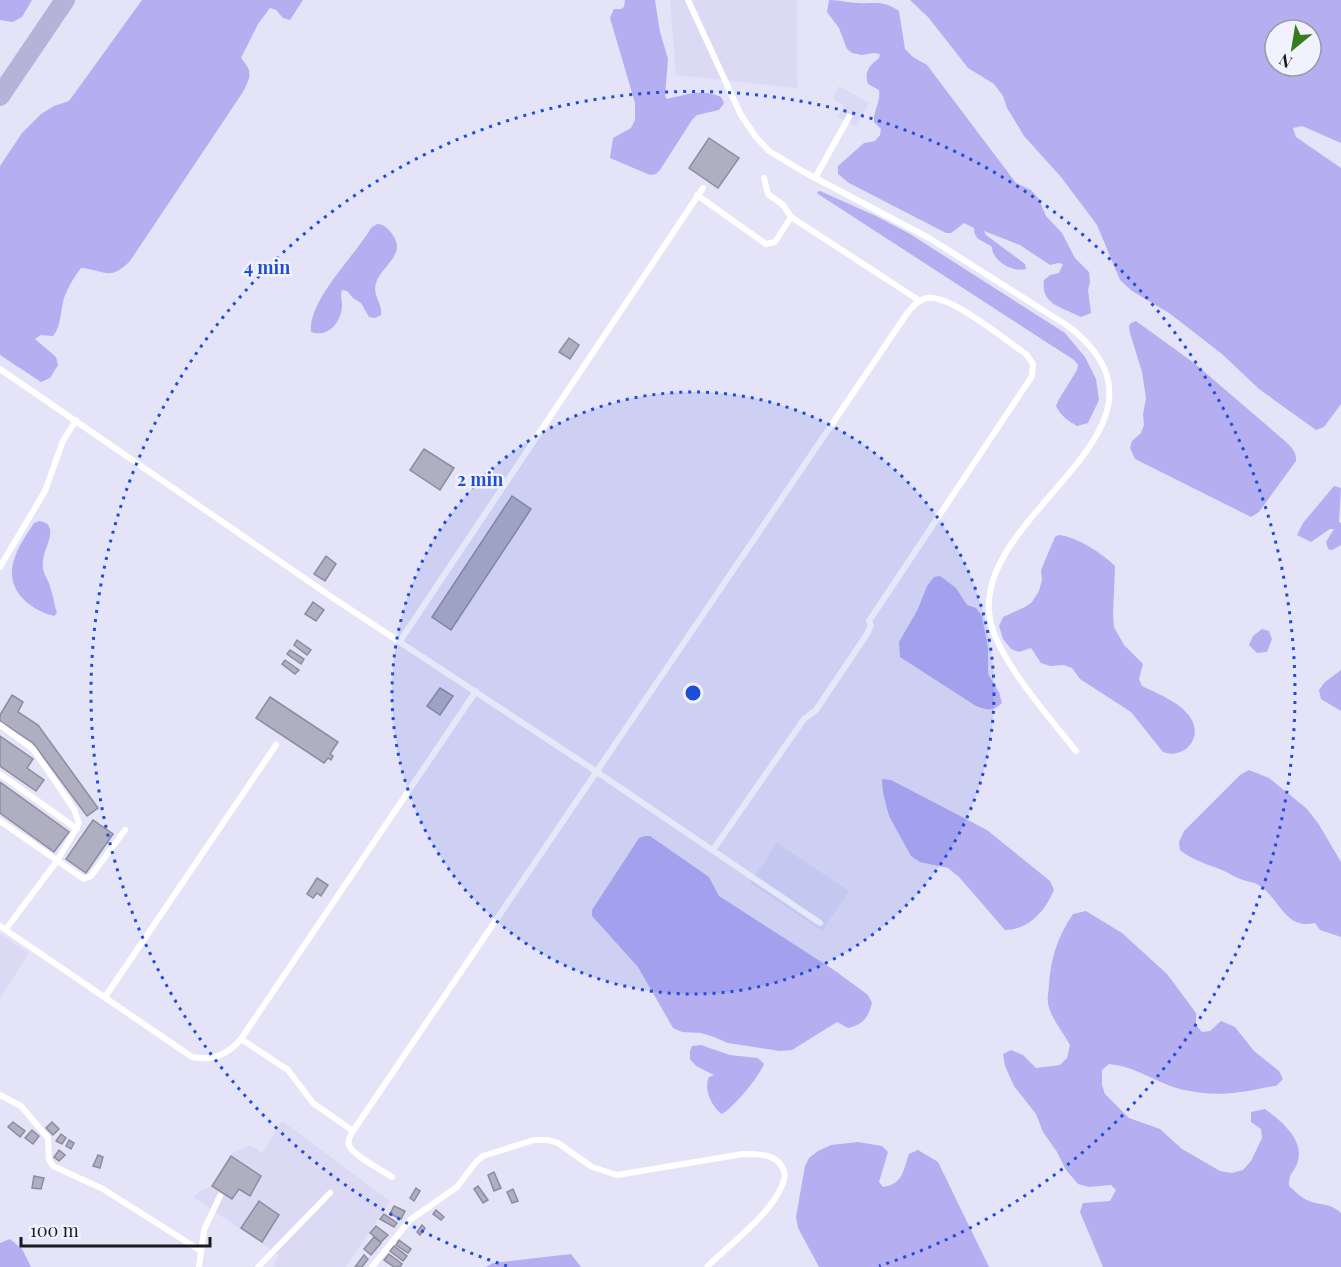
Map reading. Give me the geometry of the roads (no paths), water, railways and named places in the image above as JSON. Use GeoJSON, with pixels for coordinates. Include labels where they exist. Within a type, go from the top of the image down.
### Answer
{"type":"FeatureCollection","features":[{"type":"Feature","properties":{"kind":"main road"},"geometry":{"type":"LineString","coordinates":[[0,96],[65,0]]}},
{"type":"Feature","properties":{"kind":"lane"},"geometry":{"type":"LineString","coordinates":[[688,0],[741,115],[756,137],[775,155],[929,238],[1068,326],[1085,339],[1104,365],[1110,393],[1106,419],[1085,451],[1010,546],[997,568],[989,599],[989,617],[994,636],[1004,655],[1036,701],[1076,751]]}},
{"type":"Feature","properties":{"kind":"lane"},"geometry":{"type":"LineString","coordinates":[[815,178],[849,117]]}},
{"type":"Feature","properties":{"kind":"lane"},"geometry":{"type":"LineString","coordinates":[[764,178],[768,194],[783,205],[791,217],[920,301]]}},
{"type":"Feature","properties":{"kind":"lane"},"geometry":{"type":"LineString","coordinates":[[400,641],[702,188]]}},
{"type":"Feature","properties":{"kind":"lane"},"geometry":{"type":"LineString","coordinates":[[698,195],[766,244],[775,242],[791,217]]}},
{"type":"Feature","properties":{"kind":"lane"},"geometry":{"type":"LineString","coordinates":[[392,1177],[354,1152],[349,1145],[349,1139],[354,1131],[908,312],[926,298],[942,299],[1026,354],[1033,364],[1032,376],[869,621],[871,625],[867,634],[816,710],[804,719],[713,850]]}},
{"type":"Feature","properties":{"kind":"lane"},"geometry":{"type":"LineString","coordinates":[[0,369],[336,600],[476,691],[820,923]]}},
{"type":"Feature","properties":{"kind":"lane"},"geometry":{"type":"LineString","coordinates":[[0,567],[39,503],[63,441],[76,420]]}},
{"type":"Feature","properties":{"kind":"lane"},"geometry":{"type":"LineString","coordinates":[[0,725],[33,748],[74,809],[79,824],[57,861],[3,928],[192,1057],[204,1060],[215,1058],[236,1045],[241,1039],[476,691]]}},
{"type":"Feature","properties":{"kind":"lane"},"geometry":{"type":"LineString","coordinates":[[105,997],[276,745]]}},
{"type":"Feature","properties":{"kind":"lane"},"geometry":{"type":"LineString","coordinates":[[0,774],[77,829]]}},
{"type":"Feature","properties":{"kind":"lane"},"geometry":{"type":"LineString","coordinates":[[0,821],[80,877],[88,878],[125,830]]}},
{"type":"Feature","properties":{"kind":"lane"},"geometry":{"type":"LineString","coordinates":[[241,1039],[288,1070],[313,1103],[354,1131]]}},
{"type":"Feature","properties":{"kind":"lane"},"geometry":{"type":"LineString","coordinates":[[0,1095],[21,1106],[48,1138],[49,1160],[53,1166],[103,1189],[201,1251]]}},
{"type":"Feature","properties":{"kind":"lane"},"geometry":{"type":"LineString","coordinates":[[372,1267],[410,1220],[457,1186],[483,1156],[534,1140],[558,1143],[592,1167],[617,1175],[743,1154],[765,1155],[779,1161],[784,1167],[785,1175],[780,1192],[766,1210],[706,1267]]}},
{"type":"Feature","properties":{"kind":"lane"},"geometry":{"type":"LineString","coordinates":[[258,1267],[330,1193]]}},
{"type":"Feature","properties":{"kind":"lane"},"geometry":{"type":"LineString","coordinates":[[199,1267],[204,1230],[220,1196]]}}]}
